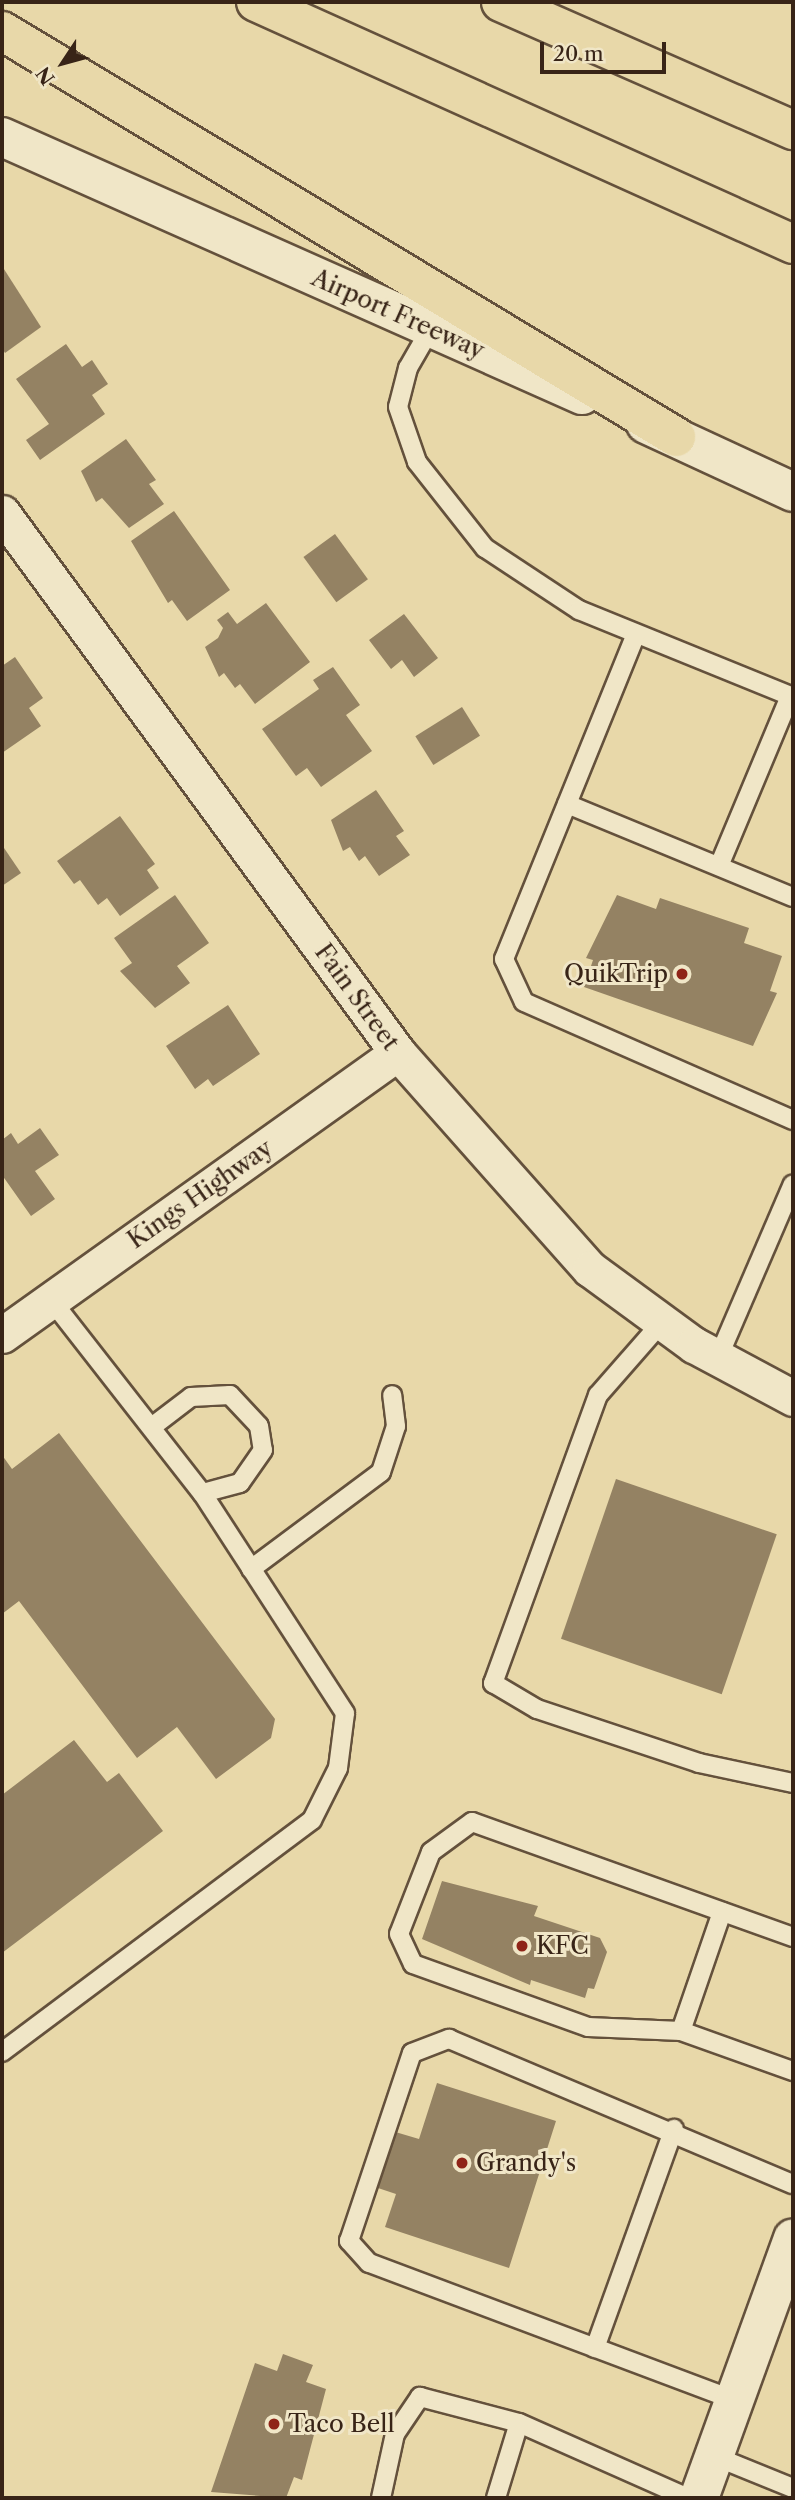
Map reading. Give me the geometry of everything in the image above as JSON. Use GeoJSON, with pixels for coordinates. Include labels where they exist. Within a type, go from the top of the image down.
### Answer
{"type":"FeatureCollection","features":[{"type":"Feature","properties":{"kind":"highway"},"geometry":{"type":"LineString","coordinates":[[256,2],[793,244]]}},
{"type":"Feature","properties":{"kind":"highway"},"geometry":{"type":"LineString","coordinates":[[501,2],[793,130]]}},
{"type":"Feature","properties":{"kind":"highway"},"geometry":{"type":"LineString","coordinates":[[2,31],[676,437]]}},
{"type":"Feature","properties":{"kind":"main road","name":"Airport Freeway"},"geometry":{"type":"LineString","coordinates":[[2,137],[676,437],[793,492]]}},
{"type":"Feature","properties":{"kind":"main road"},"geometry":{"type":"LineString","coordinates":[[699,2498],[734,2400],[785,2294],[793,2238]]}},
{"type":"Feature","properties":{"kind":"street","name":"Fain Street"},"geometry":{"type":"LineString","coordinates":[[2,513],[398,1053],[590,1269],[662,1322],[718,1358],[793,1398]]}},
{"type":"Feature","properties":{"kind":"street","name":"Kings Highway"},"geometry":{"type":"LineString","coordinates":[[2,1335],[398,1053]]}},
{"type":"Feature","properties":{"kind":"lane"},"geometry":{"type":"LineString","coordinates":[[430,328],[408,368],[398,407],[417,462],[485,548],[579,610],[791,696],[719,866]]}},
{"type":"Feature","properties":{"kind":"lane"},"geometry":{"type":"LineString","coordinates":[[636,634],[504,959],[524,1002],[793,1120]]}},
{"type":"Feature","properties":{"kind":"lane"},"geometry":{"type":"LineString","coordinates":[[567,803],[793,897]]}},
{"type":"Feature","properties":{"kind":"lane"},"geometry":{"type":"LineString","coordinates":[[718,1358],[793,1184]]}},
{"type":"Feature","properties":{"kind":"lane"},"geometry":{"type":"LineString","coordinates":[[2,2052],[315,1814],[338,1769],[345,1713],[202,1493],[153,1426],[51,1300]]}},
{"type":"Feature","properties":{"kind":"lane"},"geometry":{"type":"LineString","coordinates":[[662,1322],[598,1395],[493,1683],[537,1709],[699,1763],[793,1783]]}},
{"type":"Feature","properties":{"kind":"lane"},"geometry":{"type":"LineString","coordinates":[[153,1426],[191,1397],[230,1395],[259,1426],[263,1450],[240,1483],[202,1493]]}},
{"type":"Feature","properties":{"kind":"lane"},"geometry":{"type":"LineString","coordinates":[[251,1569],[381,1472],[396,1426],[393,1395]]}},
{"type":"Feature","properties":{"kind":"lane"},"geometry":{"type":"LineString","coordinates":[[793,1937],[472,1822],[431,1852],[399,1934],[413,1964],[588,2027],[681,2031],[793,2071]]}},
{"type":"Feature","properties":{"kind":"lane"},"geometry":{"type":"LineString","coordinates":[[681,2031],[722,1912]]}},
{"type":"Feature","properties":{"kind":"lane"},"geometry":{"type":"LineString","coordinates":[[734,2400],[369,2263],[349,2241],[412,2053],[449,2039],[674,2129],[793,2184]]}},
{"type":"Feature","properties":{"kind":"lane"},"geometry":{"type":"LineString","coordinates":[[595,2348],[674,2129]]}},
{"type":"Feature","properties":{"kind":"lane"},"geometry":{"type":"LineString","coordinates":[[381,2498],[395,2434],[420,2398],[519,2423],[688,2498]]}},
{"type":"Feature","properties":{"kind":"lane"},"geometry":{"type":"LineString","coordinates":[[496,2498],[519,2423]]}},
{"type":"Feature","properties":{"kind":"lane"},"geometry":{"type":"LineString","coordinates":[[714,2456],[793,2488]]}},
{"type":"Feature","properties":{"kind":"building"},"geometry":{"type":"Polygon","coordinates":[[[2,266],[41,327],[5,353],[2,348],[2,266]]]}},
{"type":"Feature","properties":{"kind":"building"},"geometry":{"type":"Polygon","coordinates":[[[66,344],[82,367],[92,360],[108,384],[92,395],[105,414],[40,460],[26,440],[49,424],[16,379],[66,344]]]}},
{"type":"Feature","properties":{"kind":"building"},"geometry":{"type":"Polygon","coordinates":[[[126,439],[156,480],[149,484],[164,504],[129,528],[102,498],[96,502],[81,471],[126,439]]]}},
{"type":"Feature","properties":{"kind":"building"},"geometry":{"type":"Polygon","coordinates":[[[174,511],[230,590],[187,621],[172,600],[168,603],[131,541],[174,511]]]}},
{"type":"Feature","properties":{"kind":"building"},"geometry":{"type":"Polygon","coordinates":[[[335,534],[368,579],[336,602],[303,557],[335,534]]]}},
{"type":"Feature","properties":{"kind":"building"},"geometry":{"type":"Polygon","coordinates":[[[266,603],[310,662],[255,704],[240,684],[235,688],[224,673],[219,677],[205,647],[218,638],[223,628],[217,620],[228,612],[237,624],[266,603]]]}},
{"type":"Feature","properties":{"kind":"building"},"geometry":{"type":"Polygon","coordinates":[[[404,614],[438,658],[414,677],[402,660],[391,669],[369,640],[404,614]]]}},
{"type":"Feature","properties":{"kind":"building"},"geometry":{"type":"Polygon","coordinates":[[[15,657],[43,698],[29,708],[41,726],[2,753],[2,666],[15,657]]]}},
{"type":"Feature","properties":{"kind":"building"},"geometry":{"type":"Polygon","coordinates":[[[333,667],[360,705],[346,715],[372,751],[321,787],[307,768],[296,776],[262,729],[319,689],[313,680],[333,667]]]}},
{"type":"Feature","properties":{"kind":"building"},"geometry":{"type":"Polygon","coordinates":[[[462,707],[480,736],[433,765],[415,736],[462,707]]]}},
{"type":"Feature","properties":{"kind":"building"},"geometry":{"type":"Polygon","coordinates":[[[376,790],[404,831],[396,836],[410,855],[379,876],[365,856],[359,861],[350,847],[343,851],[331,820],[376,790]]]}},
{"type":"Feature","properties":{"kind":"building"},"geometry":{"type":"Polygon","coordinates":[[[120,816],[155,864],[147,870],[159,888],[120,916],[107,898],[98,905],[80,880],[74,884],[57,861],[120,816]]]}},
{"type":"Feature","properties":{"kind":"building"},"geometry":{"type":"Polygon","coordinates":[[[2,845],[21,873],[2,886],[2,845]]]}},
{"type":"Feature","properties":{"kind":"building"},"geometry":{"type":"Polygon","coordinates":[[[175,895],[209,943],[177,966],[190,983],[155,1008],[120,971],[132,963],[114,938],[175,895]]]}},
{"type":"Feature","properties":{"kind":"building","name":"QuikTrip"},"geometry":{"type":"Polygon","coordinates":[[[617,895],[656,909],[660,898],[749,928],[744,943],[782,956],[770,991],[777,993],[753,1046],[584,987],[593,960],[586,958],[617,895]]]}},
{"type":"Feature","properties":{"kind":"building"},"geometry":{"type":"Polygon","coordinates":[[[228,1005],[260,1054],[213,1086],[208,1079],[195,1089],[166,1046],[228,1005]]]}},
{"type":"Feature","properties":{"kind":"building"},"geometry":{"type":"Polygon","coordinates":[[[40,1128],[59,1155],[35,1171],[55,1199],[31,1216],[2,1175],[2,1140],[11,1133],[18,1144],[40,1128]]]}},
{"type":"Feature","properties":{"kind":"building"},"geometry":{"type":"Polygon","coordinates":[[[59,1433],[275,1719],[271,1738],[216,1779],[177,1727],[137,1758],[19,1601],[2,1614],[2,1455],[12,1469],[59,1433]]]}},
{"type":"Feature","properties":{"kind":"building"},"geometry":{"type":"Polygon","coordinates":[[[616,1479],[777,1534],[722,1694],[561,1639],[616,1479]]]}},
{"type":"Feature","properties":{"kind":"building"},"geometry":{"type":"Polygon","coordinates":[[[74,1740],[107,1782],[119,1773],[163,1831],[2,1953],[2,1795],[74,1740]]]}},
{"type":"Feature","properties":{"kind":"building","name":"KFC"},"geometry":{"type":"Polygon","coordinates":[[[442,1881],[538,1906],[534,1916],[600,1938],[607,1952],[594,1989],[588,1988],[585,1998],[531,1980],[530,1985],[422,1939],[442,1881]]]}},
{"type":"Feature","properties":{"kind":"building","name":"Grandy's"},"geometry":{"type":"Polygon","coordinates":[[[437,2083],[556,2121],[509,2268],[385,2227],[396,2194],[375,2187],[392,2131],[419,2139],[437,2083]]]}},
{"type":"Feature","properties":{"kind":"building","name":"Taco Bell"},"geometry":{"type":"Polygon","coordinates":[[[283,2354],[313,2365],[306,2382],[326,2389],[302,2480],[294,2477],[286,2498],[211,2492],[255,2363],[277,2371],[283,2354]]]}},
{"type":"Feature","properties":{"kind":"place","name":"QuikTrip"},"geometry":{"type":"Point","coordinates":[682,974]}},
{"type":"Feature","properties":{"kind":"place","name":"KFC"},"geometry":{"type":"Point","coordinates":[522,1946]}},
{"type":"Feature","properties":{"kind":"place","name":"Grandy's"},"geometry":{"type":"Point","coordinates":[462,2163]}},
{"type":"Feature","properties":{"kind":"place","name":"Taco Bell"},"geometry":{"type":"Point","coordinates":[274,2424]}}]}
